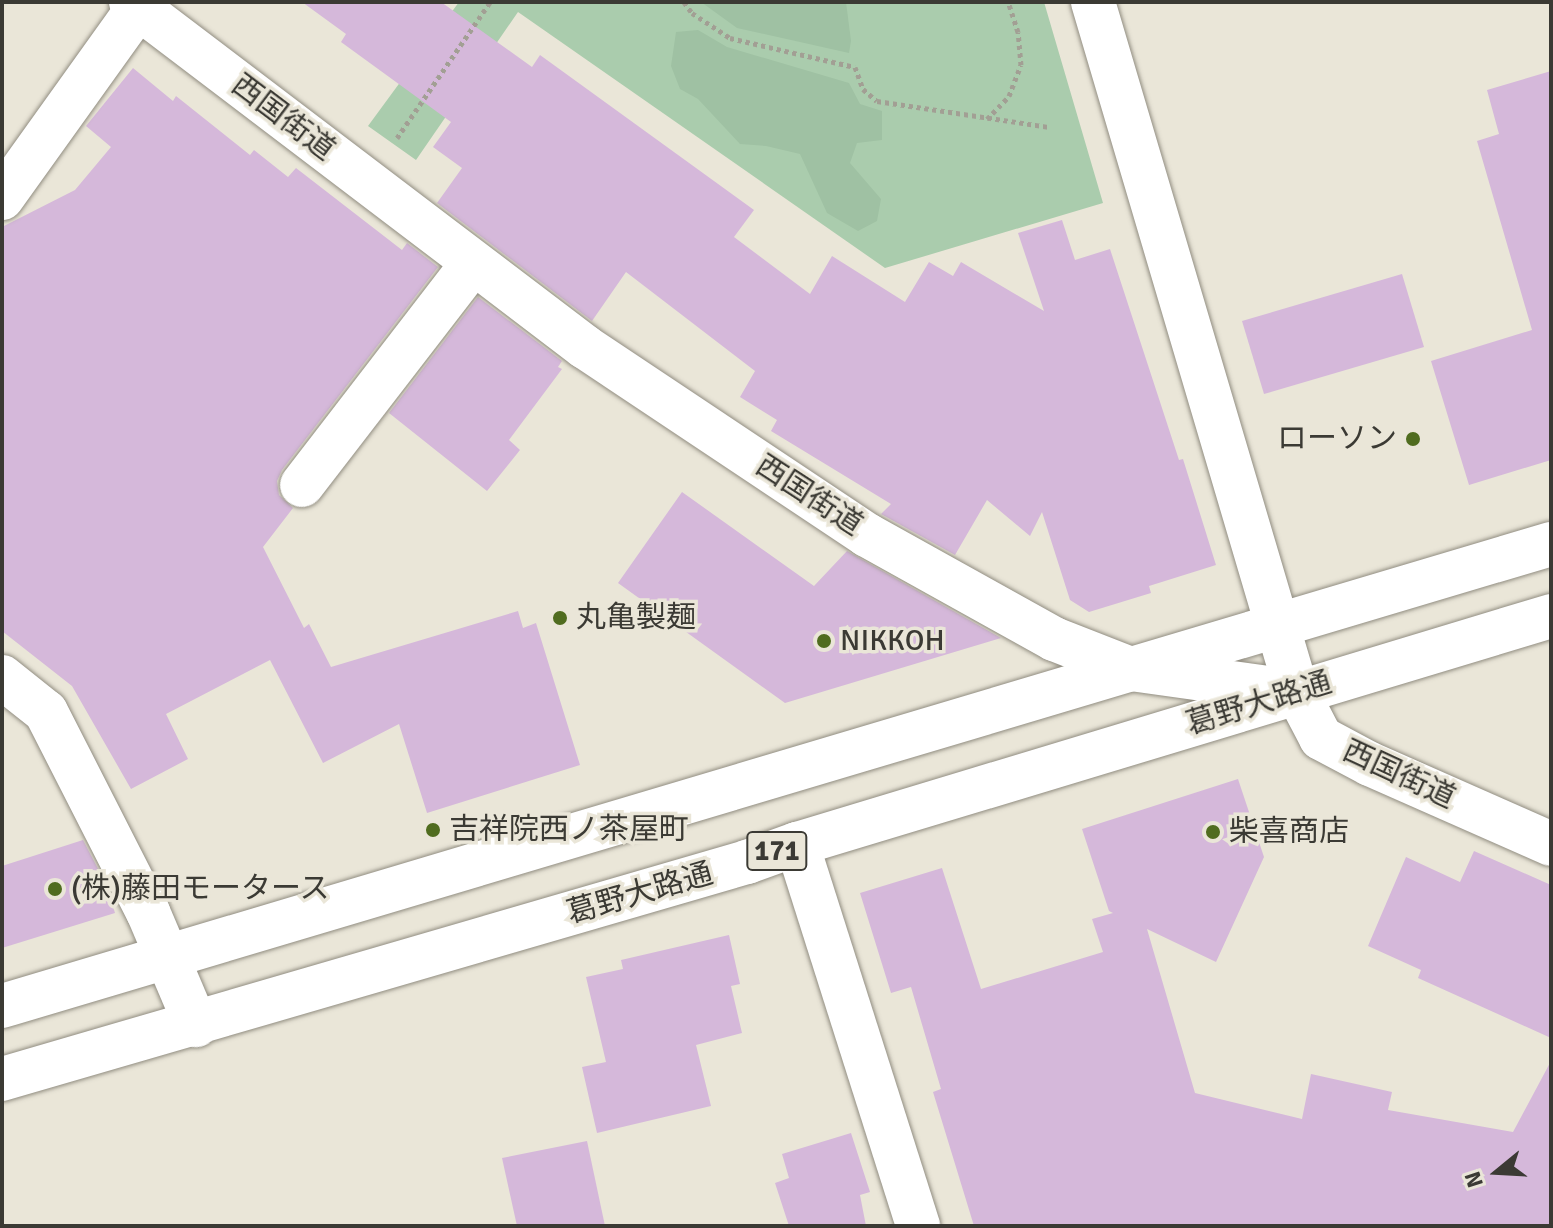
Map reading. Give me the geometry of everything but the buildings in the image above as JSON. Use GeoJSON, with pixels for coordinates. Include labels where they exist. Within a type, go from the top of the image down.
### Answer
{"type":"FeatureCollection","features":[{"type":"Feature","properties":{"kind":"main road"},"geometry":{"type":"LineString","coordinates":[[1093,2],[1297,692]]}},
{"type":"Feature","properties":{"kind":"main road","name":"西国街道"},"geometry":{"type":"LineString","coordinates":[[134,5],[585,347],[867,535],[1054,639],[1131,669],[1297,692],[1321,738],[1370,764],[1551,844]]}},
{"type":"Feature","properties":{"kind":"main road"},"geometry":{"type":"LineString","coordinates":[[2,198],[134,5]]}},
{"type":"Feature","properties":{"kind":"main road"},"geometry":{"type":"LineString","coordinates":[[302,485],[473,263]]}},
{"type":"Feature","properties":{"kind":"main road","name":"171"},"geometry":{"type":"LineString","coordinates":[[2,1006],[1551,544]]}},
{"type":"Feature","properties":{"kind":"main road","name":"葛野大路通"},"geometry":{"type":"LineString","coordinates":[[2,1079],[732,867],[797,844],[1551,616]]}},
{"type":"Feature","properties":{"kind":"main road"},"geometry":{"type":"LineString","coordinates":[[2,677],[46,712],[167,957],[196,1025]]}},
{"type":"Feature","properties":{"kind":"main road"},"geometry":{"type":"LineString","coordinates":[[797,844],[918,1226]]}},
{"type":"Feature","properties":{"kind":"path"},"geometry":{"type":"LineString","coordinates":[[367,181],[490,2]]}},
{"type":"Feature","properties":{"kind":"path"},"geometry":{"type":"LineString","coordinates":[[684,2],[692,13],[730,38],[855,67],[863,89],[877,101],[1048,127]]}},
{"type":"Feature","properties":{"kind":"path"},"geometry":{"type":"LineString","coordinates":[[986,119],[1009,96],[1021,65],[1018,32],[1008,2]]}},
{"type":"Feature","properties":{"kind":"green space"},"geometry":{"type":"Polygon","coordinates":[[[459,2],[1044,2],[1103,203],[885,268],[518,12],[416,160],[368,126],[459,2]]]}},
{"type":"Feature","properties":{"kind":"green space"},"geometry":{"type":"Polygon","coordinates":[[[701,2],[846,2],[851,41],[849,53],[737,28],[701,2]]]}},
{"type":"Feature","properties":{"kind":"green space"},"geometry":{"type":"Polygon","coordinates":[[[698,30],[727,47],[849,83],[860,104],[882,111],[882,140],[857,143],[850,163],[881,199],[877,221],[858,231],[827,213],[800,154],[740,144],[698,99],[680,89],[671,66],[676,32],[698,30]]]}},
{"type":"Feature","properties":{"kind":"place","name":"ローソン"},"geometry":{"type":"Point","coordinates":[1413,439]}},
{"type":"Feature","properties":{"kind":"place","name":"丸亀製麺"},"geometry":{"type":"Point","coordinates":[560,618]}},
{"type":"Feature","properties":{"kind":"place","name":"NIKKOH"},"geometry":{"type":"Point","coordinates":[824,641]}},
{"type":"Feature","properties":{"kind":"place","name":"吉祥院西ノ茶屋町"},"geometry":{"type":"Point","coordinates":[433,830]}},
{"type":"Feature","properties":{"kind":"place","name":"柴喜商店"},"geometry":{"type":"Point","coordinates":[1213,832]}},
{"type":"Feature","properties":{"kind":"place","name":"(株)藤田モータース"},"geometry":{"type":"Point","coordinates":[55,889]}}]}
